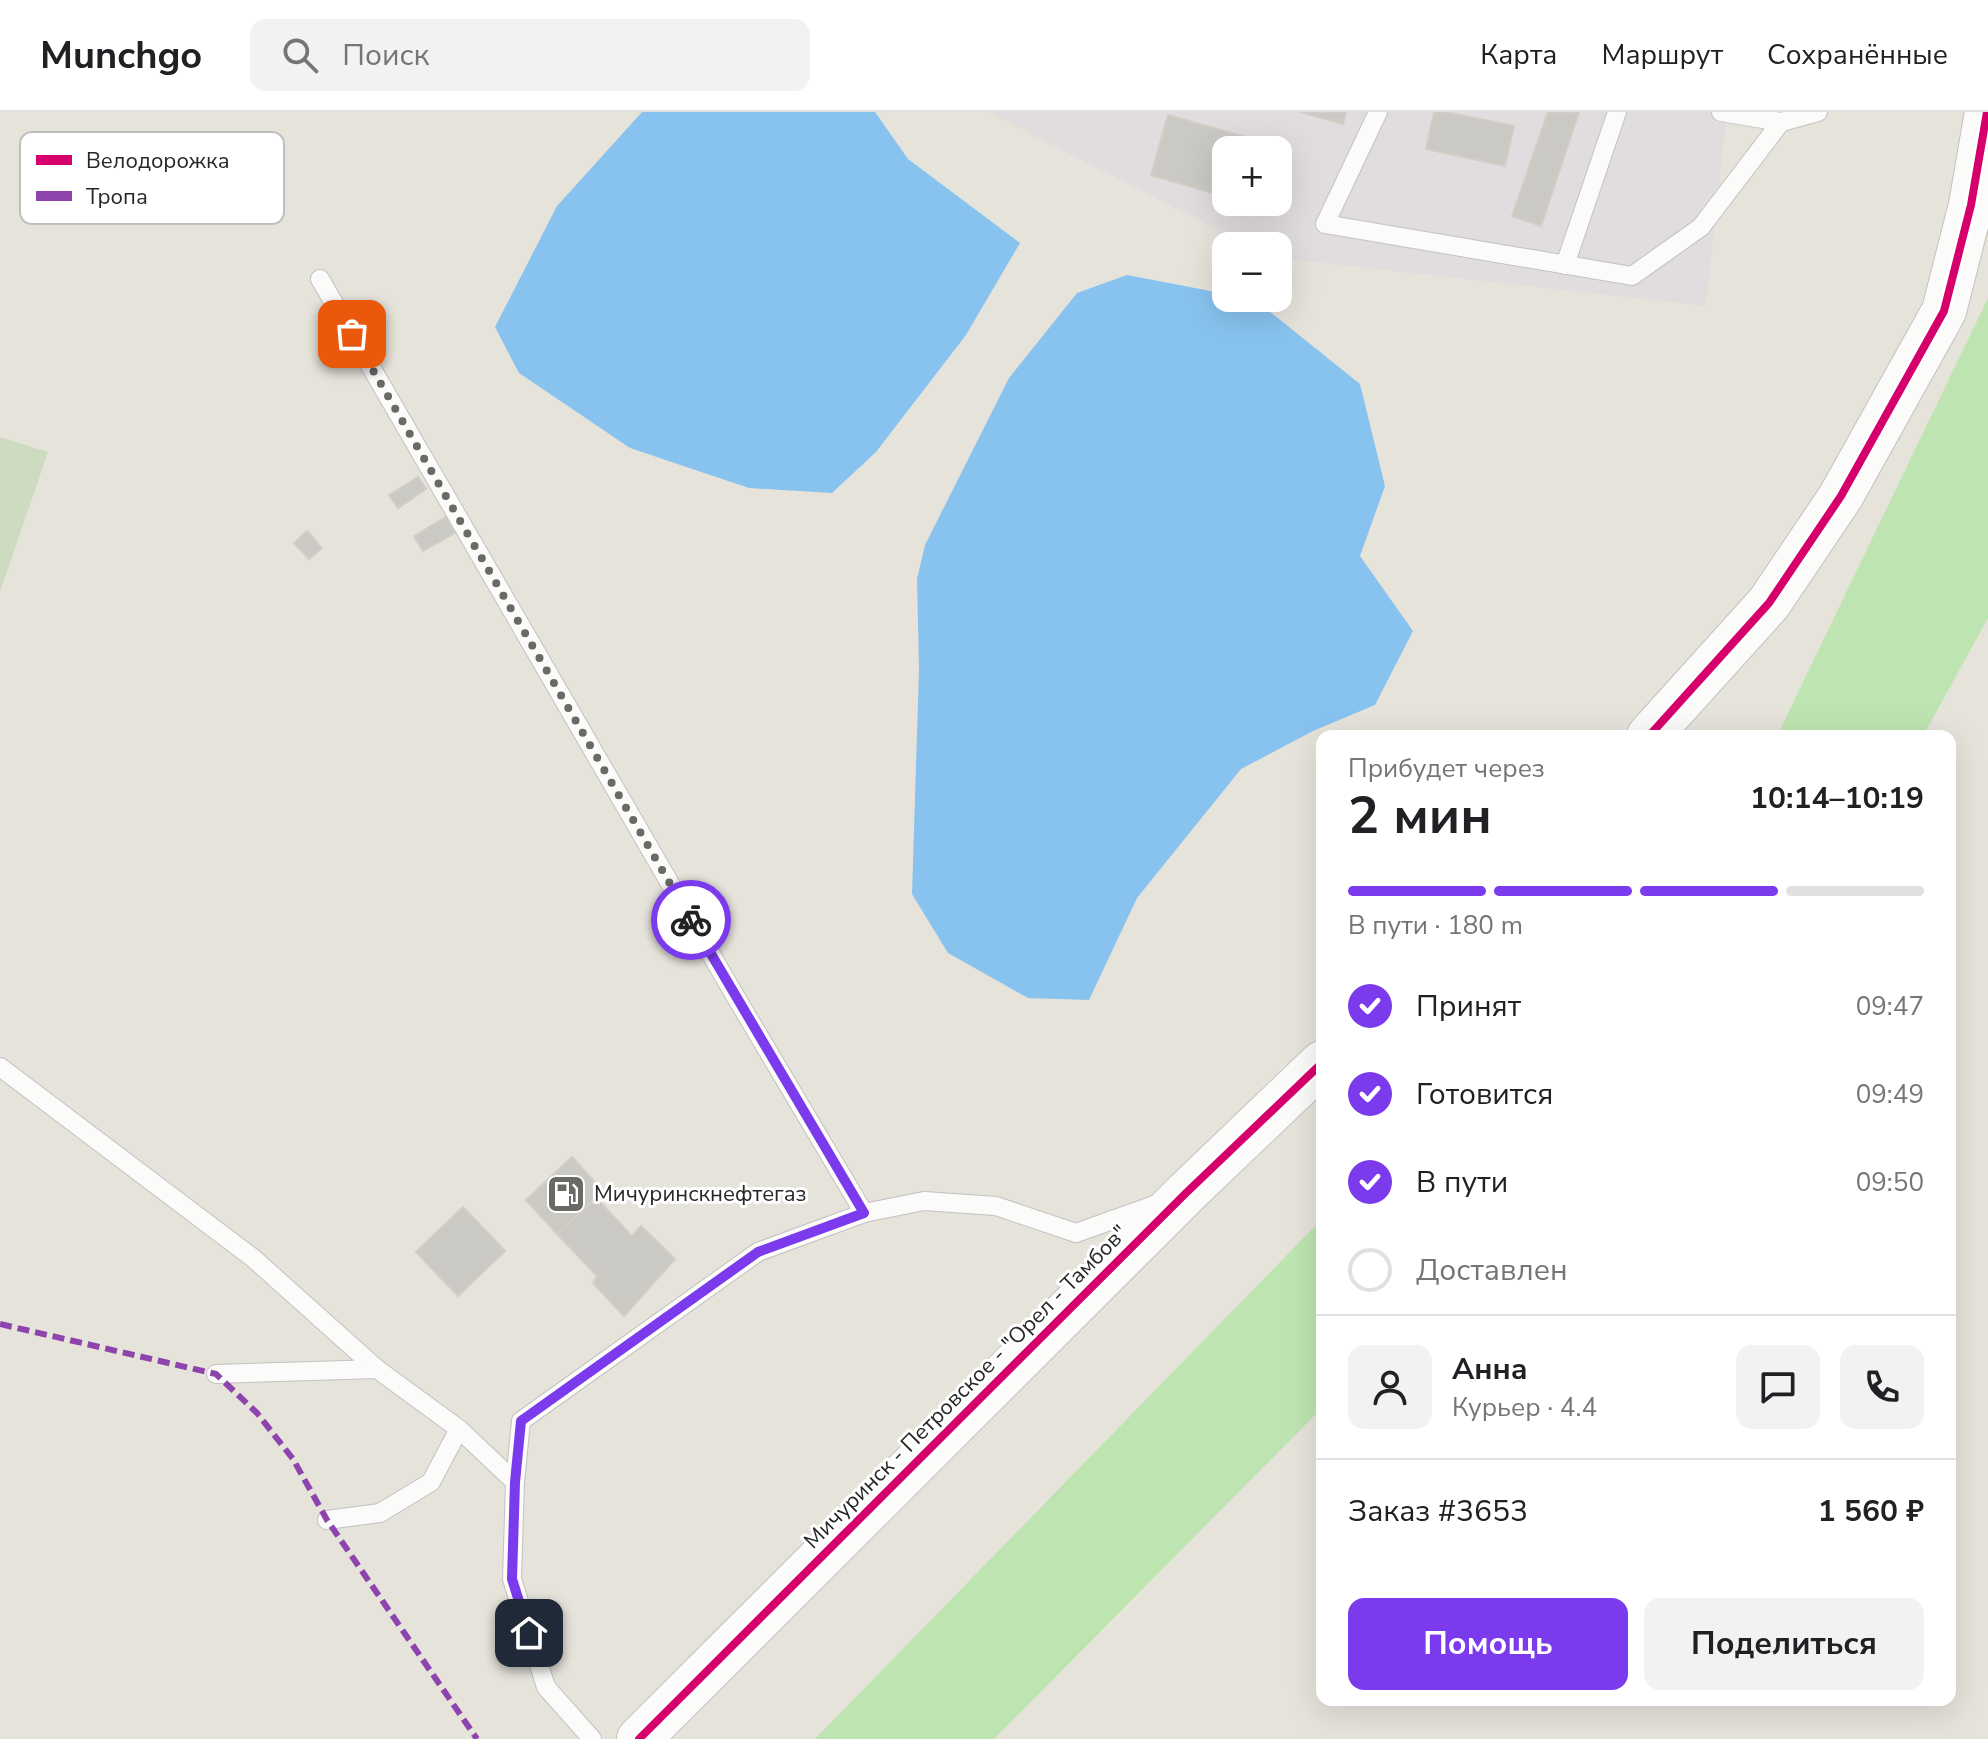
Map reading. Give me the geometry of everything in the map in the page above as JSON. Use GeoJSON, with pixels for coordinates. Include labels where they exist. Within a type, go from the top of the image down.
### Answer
{"type":"FeatureCollection","features":[{"type":"Feature","properties":{"kind":"street"},"geometry":{"type":"LineString","coordinates":[[1654,730],[1769,603],[1841,496],[1944,311],[1971,205],[1987,112]]}},
{"type":"Feature","properties":{"kind":"street","name":"Мичуринск - Петровское - \"Орел - Тамбов\""},"geometry":{"type":"LineString","coordinates":[[639,1739],[1186,1193],[1316,1069]]}},
{"type":"Feature","properties":{"kind":"lane"},"geometry":{"type":"LineString","coordinates":[[1378,112],[1325,224],[1632,276],[1701,227],[1781,122]]}},
{"type":"Feature","properties":{"kind":"lane"},"geometry":{"type":"LineString","coordinates":[[1565,265],[1617,112]]}},
{"type":"Feature","properties":{"kind":"lane"},"geometry":{"type":"LineString","coordinates":[[1721,112],[1781,122],[1818,112]]}},
{"type":"Feature","properties":{"kind":"lane"},"geometry":{"type":"LineString","coordinates":[[320,279],[864,1213]]}},
{"type":"Feature","properties":{"kind":"lane"},"geometry":{"type":"LineString","coordinates":[[0,1067],[253,1258],[377,1369],[459,1429],[515,1482]]}},
{"type":"Feature","properties":{"kind":"lane"},"geometry":{"type":"LineString","coordinates":[[592,1739],[546,1687],[512,1579],[515,1482],[521,1421],[758,1252],[864,1213],[924,1201],[996,1206],[1076,1233],[1186,1193]]}},
{"type":"Feature","properties":{"kind":"lane"},"geometry":{"type":"LineString","coordinates":[[216,1374],[377,1369]]}},
{"type":"Feature","properties":{"kind":"lane"},"geometry":{"type":"LineString","coordinates":[[327,1520],[380,1513],[431,1482],[459,1429]]}},
{"type":"Feature","properties":{"kind":"shaded area"},"geometry":{"type":"Polygon","coordinates":[[[988,112],[1727,112],[1706,306],[1292,260],[1292,232],[1222,232],[988,112]]]}},
{"type":"Feature","properties":{"kind":"green space"},"geometry":{"type":"Polygon","coordinates":[[[1988,298],[1988,618],[1926,730],[1780,730],[1988,298]]]}},
{"type":"Feature","properties":{"kind":"green space"},"geometry":{"type":"Polygon","coordinates":[[[0,437],[48,452],[0,592],[0,437]]]}},
{"type":"Feature","properties":{"kind":"green space"},"geometry":{"type":"Polygon","coordinates":[[[1316,1225],[1316,1414],[994,1739],[815,1739],[1316,1225]]]}},
{"type":"Feature","properties":{"kind":"water"},"geometry":{"type":"Polygon","coordinates":[[[642,112],[875,112],[908,159],[1020,243],[966,335],[876,452],[832,493],[749,488],[630,448],[519,373],[495,327],[557,206],[642,112]]]}},
{"type":"Feature","properties":{"kind":"water"},"geometry":{"type":"Polygon","coordinates":[[[1127,275],[1212,291],[1212,312],[1270,312],[1360,384],[1385,486],[1360,556],[1413,631],[1375,705],[1313,731],[1241,769],[1137,898],[1089,1000],[1028,998],[948,953],[912,894],[919,669],[917,579],[925,545],[1009,378],[1077,293],[1127,275]]]}},
{"type":"Feature","properties":{"kind":"building"},"geometry":{"type":"Polygon","coordinates":[[[1300,112],[1346,112],[1343,124],[1300,112]]]}},
{"type":"Feature","properties":{"kind":"building"},"geometry":{"type":"Polygon","coordinates":[[[1434,112],[1514,126],[1505,166],[1426,149],[1434,112]]]}},
{"type":"Feature","properties":{"kind":"building"},"geometry":{"type":"Polygon","coordinates":[[[1548,112],[1579,112],[1541,226],[1512,216],[1548,112]]]}},
{"type":"Feature","properties":{"kind":"building"},"geometry":{"type":"Polygon","coordinates":[[[1168,115],[1242,136],[1212,136],[1212,193],[1151,175],[1168,115]]]}},
{"type":"Feature","properties":{"kind":"building"},"geometry":{"type":"Polygon","coordinates":[[[418,477],[426,489],[398,508],[389,495],[418,477]]]}},
{"type":"Feature","properties":{"kind":"building"},"geometry":{"type":"Polygon","coordinates":[[[446,517],[455,533],[423,551],[414,536],[446,517]]]}},
{"type":"Feature","properties":{"kind":"building"},"geometry":{"type":"Polygon","coordinates":[[[307,531],[322,548],[309,559],[294,543],[307,531]]]}},
{"type":"Feature","properties":{"kind":"building","name":"Мичуринскнефтегаз"},"geometry":{"type":"Polygon","coordinates":[[[572,1157],[603,1191],[557,1234],[526,1200],[572,1157]]]}},
{"type":"Feature","properties":{"kind":"building"},"geometry":{"type":"Polygon","coordinates":[[[596,1198],[632,1236],[641,1226],[675,1259],[624,1316],[593,1283],[597,1276],[557,1234],[596,1198]]]}},
{"type":"Feature","properties":{"kind":"building"},"geometry":{"type":"Polygon","coordinates":[[[463,1207],[505,1251],[458,1296],[416,1252],[463,1207]]]}},
{"type":"Feature","properties":{"kind":"marked path"},"geometry":{"type":"LineString","coordinates":[[0,1324],[216,1374],[257,1413],[293,1459],[327,1520],[477,1739]]}},
{"type":"Feature","properties":{"kind":"cycle path"},"geometry":{"type":"LineString","coordinates":[[1654,730],[1769,603],[1841,496],[1944,311],[1971,205],[1987,112]]}},
{"type":"Feature","properties":{"kind":"cycle path"},"geometry":{"type":"LineString","coordinates":[[639,1739],[1186,1193],[1316,1069]]}},
{"type":"Feature","properties":{"kind":"way so far"},"geometry":{"type":"LineString","coordinates":[[352,334],[691,920]]}},
{"type":"Feature","properties":{"kind":"place","name":"Мичуринскнефтегаз"},"geometry":{"type":"Point","coordinates":[566,1194]}},
{"type":"Feature","properties":{"kind":"route"},"geometry":{"type":"LineString","coordinates":[[529,1633],[512,1579],[515,1482],[521,1421],[758,1252],[864,1213],[691,920]]}}]}
